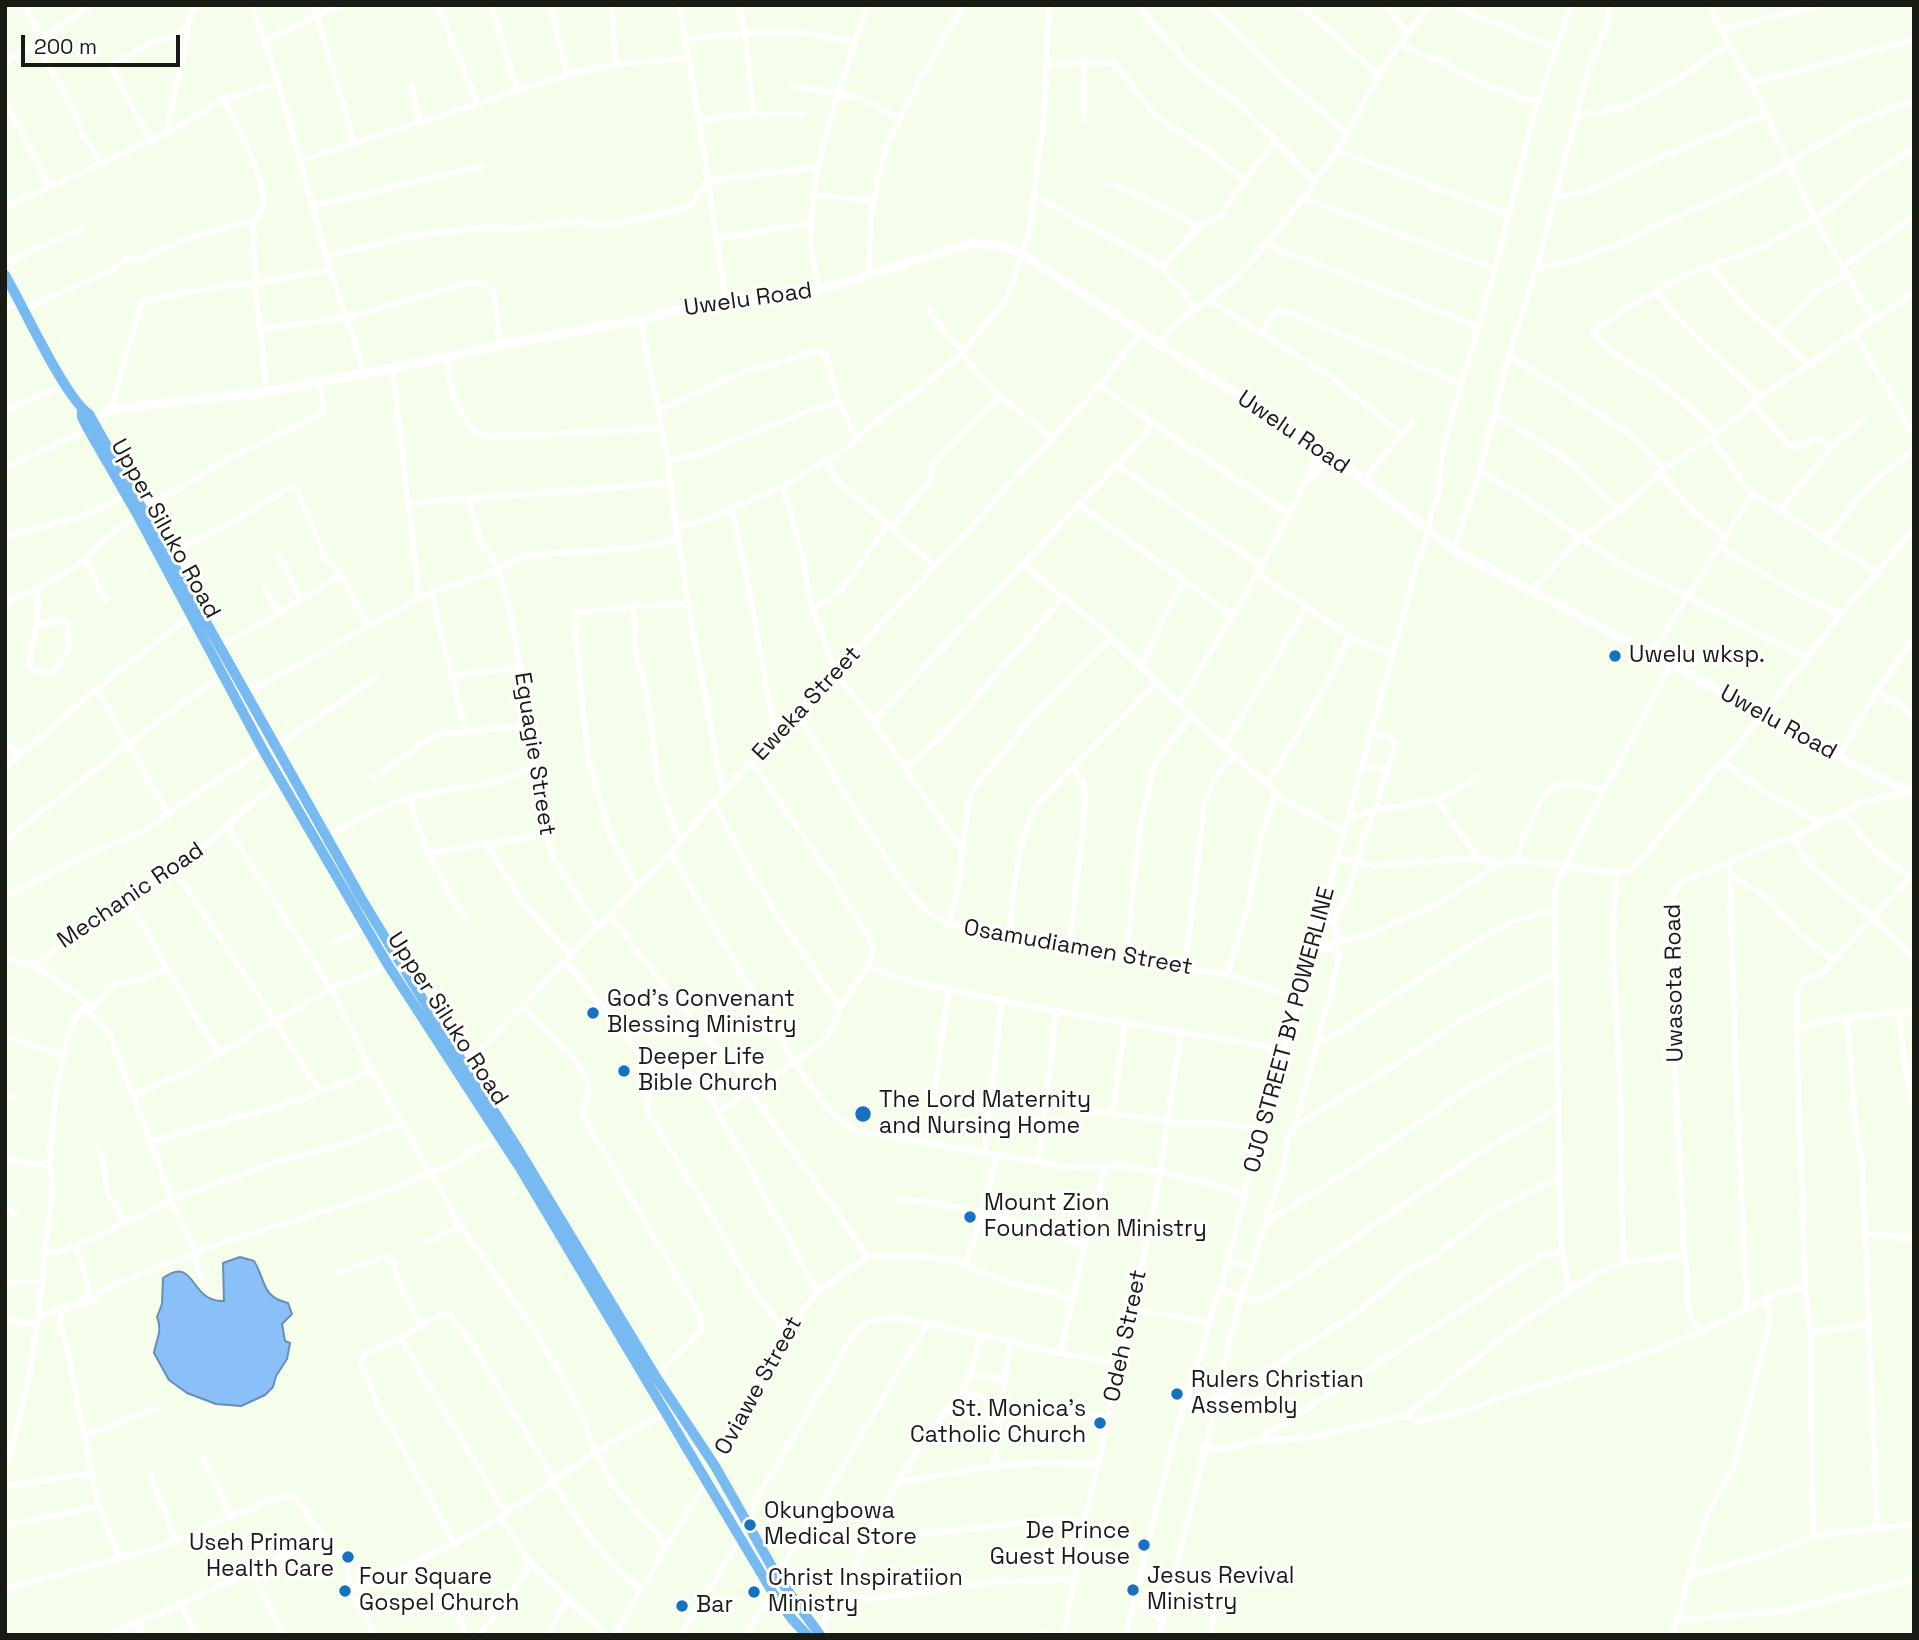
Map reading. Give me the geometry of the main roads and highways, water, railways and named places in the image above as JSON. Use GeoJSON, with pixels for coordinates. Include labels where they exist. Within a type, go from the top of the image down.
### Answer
{"type":"FeatureCollection","features":[{"type":"Feature","properties":{"kind":"main road","name":"Upper Siluko Road"},"geometry":{"type":"LineString","coordinates":[[5,275],[65,385],[82,410],[89,414],[91,425],[126,495],[140,512],[190,616],[263,750],[388,965],[517,1147],[656,1377],[715,1466],[777,1576],[821,1635]]}},
{"type":"Feature","properties":{"kind":"main road","name":"Upper Siluko Road"},"geometry":{"type":"LineString","coordinates":[[91,425],[460,1069],[773,1592],[807,1635]]}},
{"type":"Feature","properties":{"kind":"water"},"geometry":{"type":"Polygon","coordinates":[[[240,1257],[254,1261],[265,1287],[273,1297],[288,1303],[292,1314],[282,1324],[285,1341],[290,1343],[287,1359],[276,1376],[273,1387],[265,1395],[241,1406],[216,1404],[187,1393],[169,1380],[154,1353],[159,1331],[157,1317],[162,1304],[163,1278],[174,1272],[182,1272],[188,1275],[204,1295],[213,1300],[224,1301],[223,1263],[240,1257]]]}},
{"type":"Feature","properties":{"kind":"place","name":"Uwelu wksp."},"geometry":{"type":"Point","coordinates":[1615,656]}},
{"type":"Feature","properties":{"kind":"place","name":"God's Convenant Blessing Ministry"},"geometry":{"type":"Point","coordinates":[593,1013]}},
{"type":"Feature","properties":{"kind":"place","name":"Deeper Life Bible Church"},"geometry":{"type":"Point","coordinates":[624,1071]}},
{"type":"Feature","properties":{"kind":"place","name":"The Lord Maternity and Nursing Home"},"geometry":{"type":"Point","coordinates":[863,1114]}},
{"type":"Feature","properties":{"kind":"place","name":"Mount Zion Foundation Ministry"},"geometry":{"type":"Point","coordinates":[970,1217]}},
{"type":"Feature","properties":{"kind":"place","name":"Rulers Christian Assembly"},"geometry":{"type":"Point","coordinates":[1177,1394]}},
{"type":"Feature","properties":{"kind":"place","name":"St. Monica's Catholic Church"},"geometry":{"type":"Point","coordinates":[1100,1423]}},
{"type":"Feature","properties":{"kind":"place","name":"Okungbowa Medical Store"},"geometry":{"type":"Point","coordinates":[750,1525]}},
{"type":"Feature","properties":{"kind":"place","name":"De Prince Guest House"},"geometry":{"type":"Point","coordinates":[1144,1545]}},
{"type":"Feature","properties":{"kind":"place","name":"Useh Primary Health Care"},"geometry":{"type":"Point","coordinates":[348,1557]}},
{"type":"Feature","properties":{"kind":"place","name":"Jesus Revival Ministry"},"geometry":{"type":"Point","coordinates":[1133,1590]}},
{"type":"Feature","properties":{"kind":"place","name":"Four Square Gospel Church"},"geometry":{"type":"Point","coordinates":[345,1591]}},
{"type":"Feature","properties":{"kind":"place","name":"Christ Inspiratiion Ministry"},"geometry":{"type":"Point","coordinates":[754,1592]}},
{"type":"Feature","properties":{"kind":"place","name":"Bar"},"geometry":{"type":"Point","coordinates":[682,1606]}}]}
